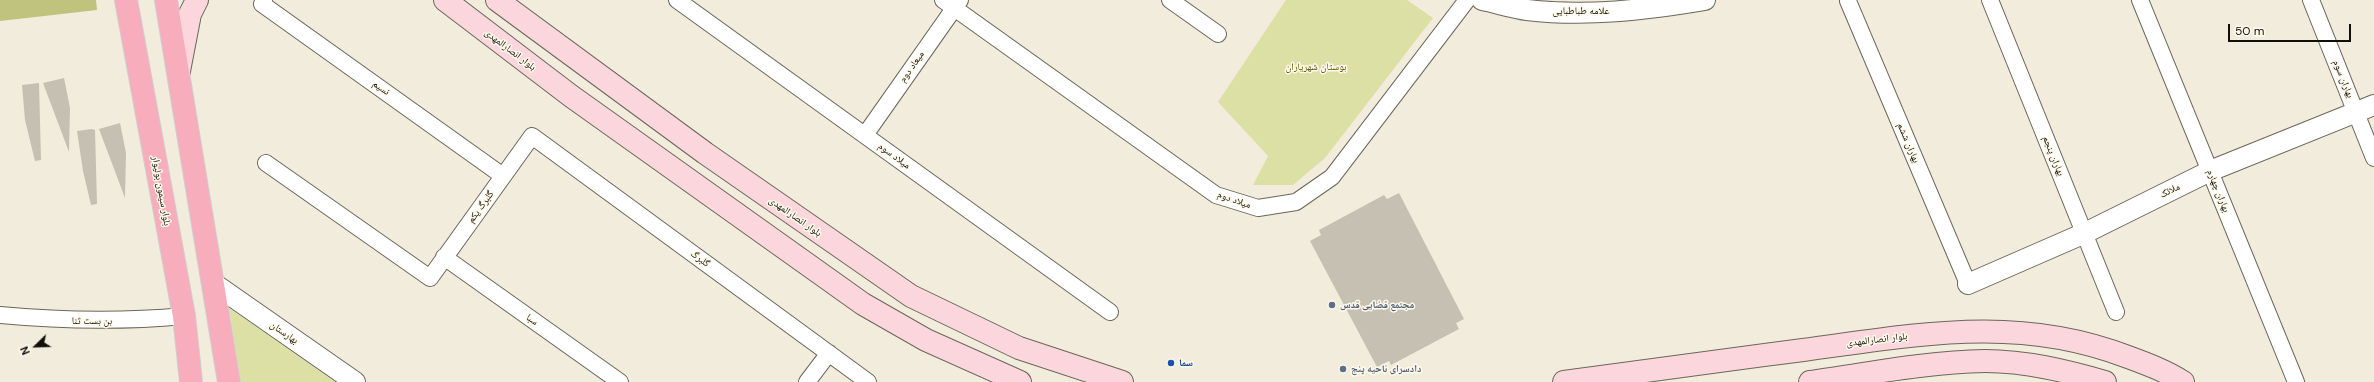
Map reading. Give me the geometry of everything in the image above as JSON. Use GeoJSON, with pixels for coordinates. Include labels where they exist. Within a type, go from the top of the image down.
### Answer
{"type":"FeatureCollection","features":[{"type":"Feature","properties":{"kind":"main road","name":"بلوار سیمون بولیوار"},"geometry":{"type":"LineString","coordinates":[[126,0],[184,316],[191,382]]}},
{"type":"Feature","properties":{"kind":"main road"},"geometry":{"type":"LineString","coordinates":[[166,0],[179,71],[229,382]]}},
{"type":"Feature","properties":{"kind":"main road"},"geometry":{"type":"LineString","coordinates":[[179,71],[190,14],[196,0]]}},
{"type":"Feature","properties":{"kind":"main road","name":"بلوار انصارالمهدی"},"geometry":{"type":"LineString","coordinates":[[445,0],[571,96],[863,304],[926,340],[1020,382]]}},
{"type":"Feature","properties":{"kind":"main road","name":"بلوار انصارالمهدی"},"geometry":{"type":"LineString","coordinates":[[497,0],[705,153],[911,296],[1018,348],[1122,382]]}},
{"type":"Feature","properties":{"kind":"main road","name":"بلوار انصارالمهدی"},"geometry":{"type":"LineString","coordinates":[[1564,382],[1946,332],[1987,330],[2036,333],[2073,339],[2132,358],[2171,374],[2183,382]]}},
{"type":"Feature","properties":{"kind":"main road"},"geometry":{"type":"LineString","coordinates":[[1810,382],[1944,363],[1985,361],[2012,363],[2063,371],[2105,382]]}},
{"type":"Feature","properties":{"kind":"street","name":"نسیم"},"geometry":{"type":"LineString","coordinates":[[264,0],[262,4],[503,176]]}},
{"type":"Feature","properties":{"kind":"street","name":"میلاد سوم"},"geometry":{"type":"LineString","coordinates":[[677,0],[1110,312]]}},
{"type":"Feature","properties":{"kind":"street"},"geometry":{"type":"LineString","coordinates":[[1170,0],[1218,34]]}},
{"type":"Feature","properties":{"kind":"street","name":"میلاد دوم"},"geometry":{"type":"LineString","coordinates":[[953,3],[1216,195],[1258,208],[1296,202],[1332,177],[1466,0]]}},
{"type":"Feature","properties":{"kind":"street","name":"علامه طباطبایی"},"geometry":{"type":"LineString","coordinates":[[1482,0],[1527,10],[1595,13],[1666,6],[1705,0]]}},
{"type":"Feature","properties":{"kind":"street","name":"بهاران پنجم"},"geometry":{"type":"LineString","coordinates":[[1990,0],[2116,312]]}},
{"type":"Feature","properties":{"kind":"street","name":"بهاران چهارم"},"geometry":{"type":"LineString","coordinates":[[2140,0],[2296,382]]}},
{"type":"Feature","properties":{"kind":"street","name":"بهاران سوم"},"geometry":{"type":"LineString","coordinates":[[2311,0],[2374,158]]}},
{"type":"Feature","properties":{"kind":"street","name":"بهاران ششم"},"geometry":{"type":"LineString","coordinates":[[1848,1],[1968,284]]}},
{"type":"Feature","properties":{"kind":"street","name":"میعاد دوم"},"geometry":{"type":"LineString","coordinates":[[865,135],[953,3]]}},
{"type":"Feature","properties":{"kind":"street","name":"ملائک"},"geometry":{"type":"LineString","coordinates":[[1968,284],[2085,233],[2210,171],[2374,105]]}},
{"type":"Feature","properties":{"kind":"street","name":"گلبرگ یکم"},"geometry":{"type":"LineString","coordinates":[[266,163],[430,278],[532,136]]}},
{"type":"Feature","properties":{"kind":"street","name":"گلبرگ"},"geometry":{"type":"LineString","coordinates":[[532,136],[868,382]]}},
{"type":"Feature","properties":{"kind":"street","name":"سبا"},"geometry":{"type":"LineString","coordinates":[[444,258],[620,382]]}},
{"type":"Feature","properties":{"kind":"street","name":"بهارستان"},"geometry":{"type":"LineString","coordinates":[[213,283],[355,382]]}},
{"type":"Feature","properties":{"kind":"street","name":"بن بست ثنا"},"geometry":{"type":"LineString","coordinates":[[0,315],[75,321],[141,320],[184,316]]}},
{"type":"Feature","properties":{"kind":"street"},"geometry":{"type":"LineString","coordinates":[[807,382],[829,353]]}},
{"type":"Feature","properties":{"kind":"green space"},"geometry":{"type":"Polygon","coordinates":[[[0,0],[96,0],[97,10],[0,21],[0,0]]]}},
{"type":"Feature","properties":{"kind":"green space","name":"بوستان شهریاران"},"geometry":{"type":"Polygon","coordinates":[[[1286,0],[1407,0],[1433,18],[1325,158],[1293,185],[1253,185],[1268,156],[1218,102],[1286,0]]]}},
{"type":"Feature","properties":{"kind":"green space"},"geometry":{"type":"Polygon","coordinates":[[[229,308],[335,382],[241,382],[229,308]]]}},
{"type":"Feature","properties":{"kind":"building"},"geometry":{"type":"Polygon","coordinates":[[[64,78],[70,108],[69,152],[43,83],[64,78]]]}},
{"type":"Feature","properties":{"kind":"building"},"geometry":{"type":"Polygon","coordinates":[[[39,83],[41,160],[35,161],[25,120],[22,85],[39,83]]]}},
{"type":"Feature","properties":{"kind":"building"},"geometry":{"type":"Polygon","coordinates":[[[120,123],[126,153],[125,198],[99,129],[120,123]]]}},
{"type":"Feature","properties":{"kind":"building"},"geometry":{"type":"Polygon","coordinates":[[[95,130],[97,204],[91,205],[83,171],[77,131],[95,130]]]}},
{"type":"Feature","properties":{"kind":"building"},"geometry":{"type":"Polygon","coordinates":[[[1399,193],[1464,319],[1456,323],[1459,329],[1391,365],[1389,361],[1377,367],[1310,241],[1321,235],[1319,230],[1384,195],[1387,199],[1399,193]]]}},
{"type":"Feature","properties":{"kind":"place","name":"مجتمع قضایی قدس"},"geometry":{"type":"Point","coordinates":[1332,305]}},
{"type":"Feature","properties":{"kind":"place","name":"سما"},"geometry":{"type":"Point","coordinates":[1171,363]}},
{"type":"Feature","properties":{"kind":"place","name":"دادسرای ناحیه پنج"},"geometry":{"type":"Point","coordinates":[1343,369]}}]}
